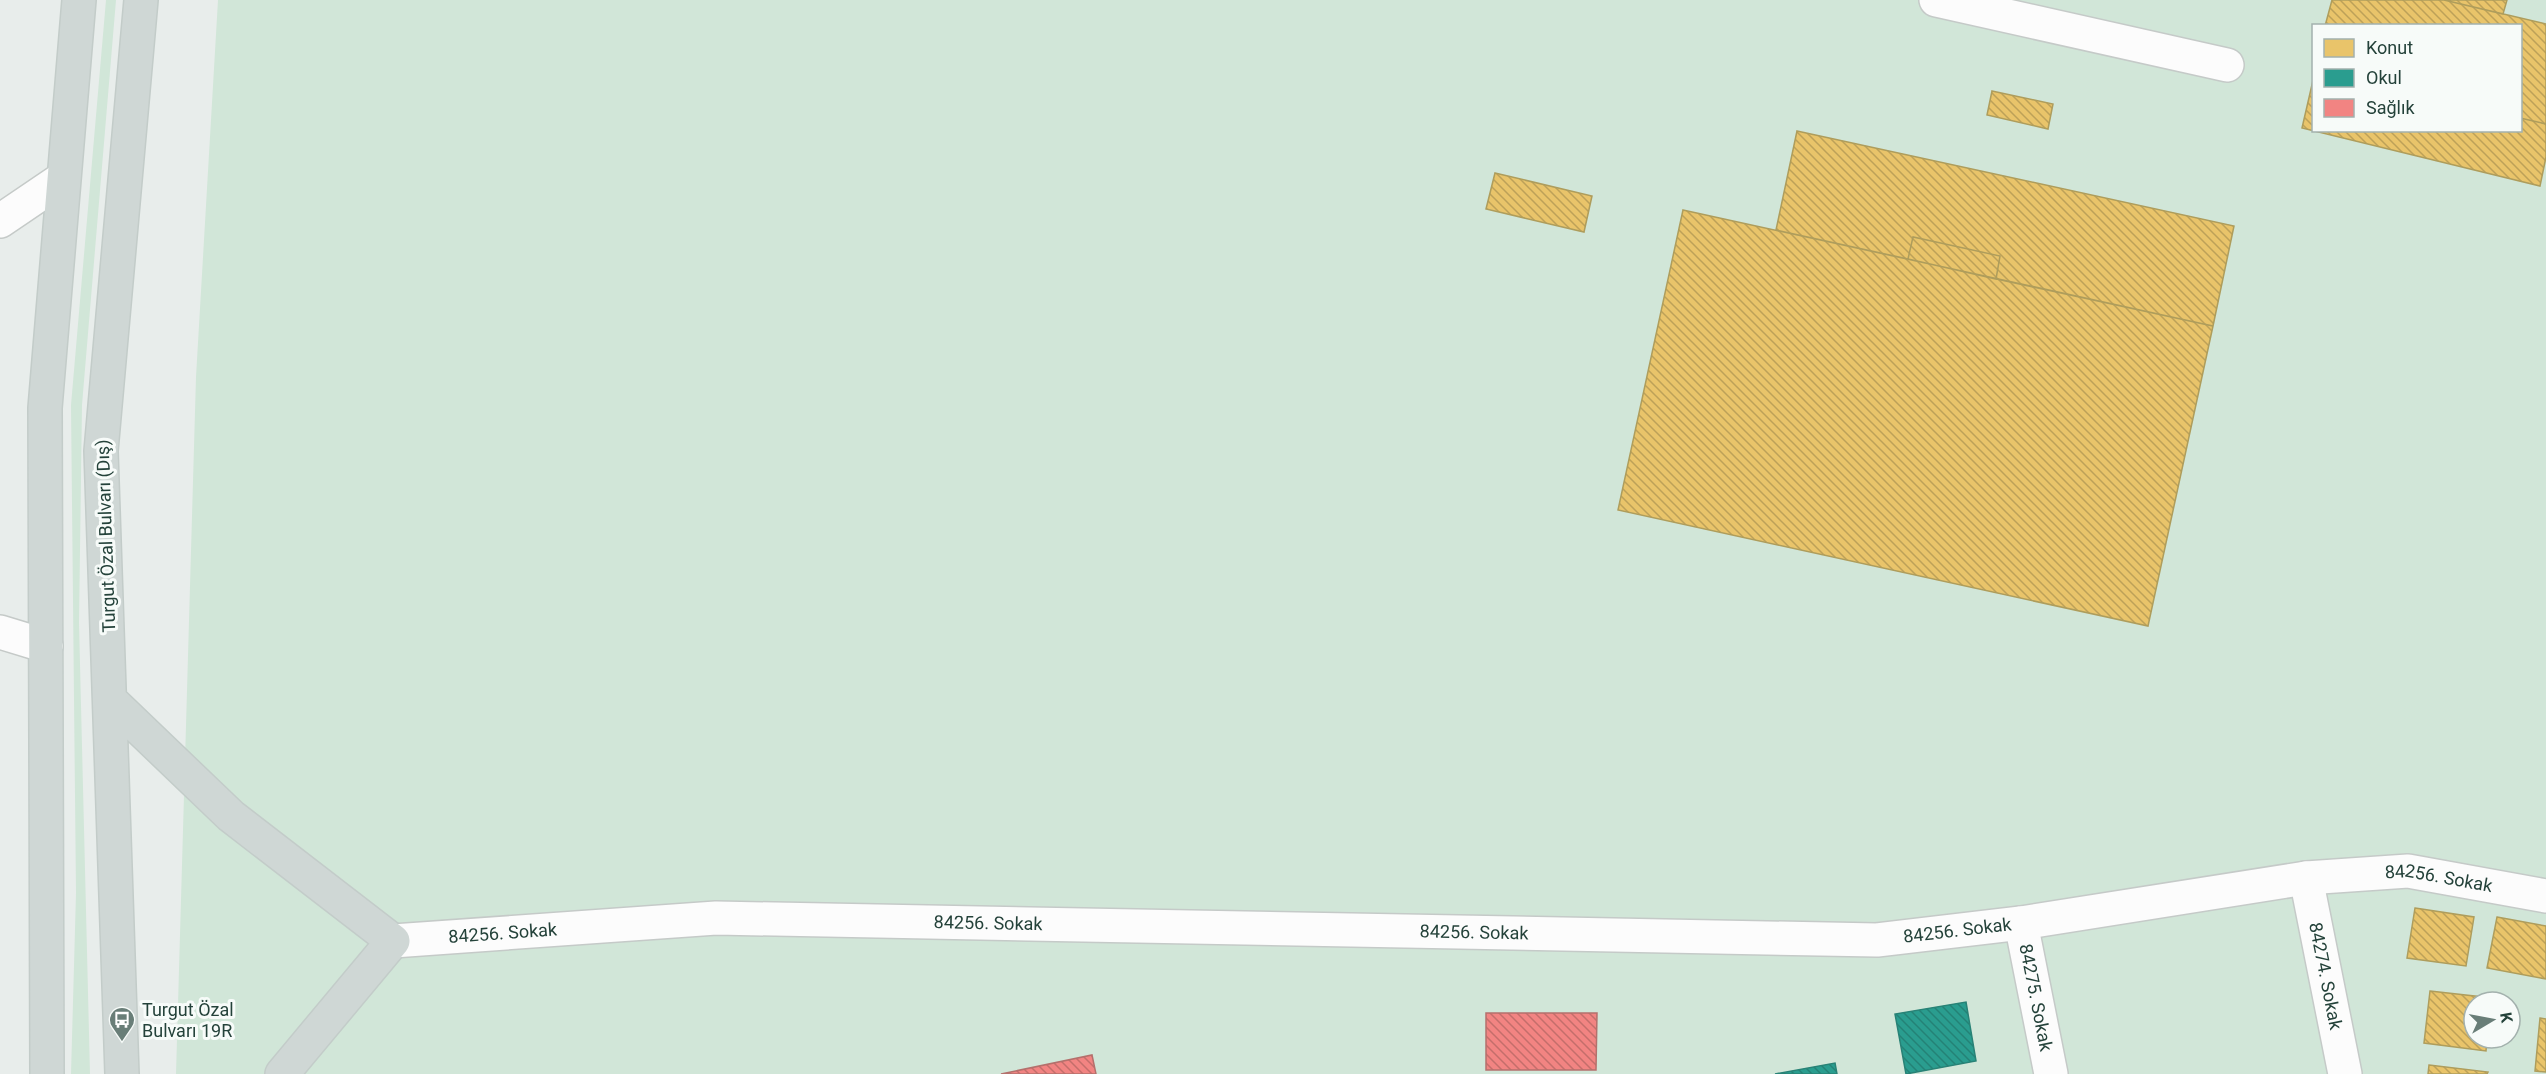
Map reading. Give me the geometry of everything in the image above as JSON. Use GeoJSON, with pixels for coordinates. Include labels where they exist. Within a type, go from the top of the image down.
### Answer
{"type":"FeatureCollection","features":[{"type":"Feature","properties":{"kind":"main road"},"geometry":{"type":"LineString","coordinates":[[47,1074],[45,408],[62,179],[79,0]]}},
{"type":"Feature","properties":{"kind":"main road","name":"Turgut Özal Bulvarı (Dış)"},"geometry":{"type":"LineString","coordinates":[[122,1074],[101,451],[141,0]]}},
{"type":"Feature","properties":{"kind":"main road"},"geometry":{"type":"LineString","coordinates":[[111,701],[231,816],[393,941],[282,1074]]}},
{"type":"Feature","properties":{"kind":"street"},"geometry":{"type":"LineString","coordinates":[[1936,0],[2228,65]]}},
{"type":"Feature","properties":{"kind":"street"},"geometry":{"type":"LineString","coordinates":[[0,221],[62,179]]}},
{"type":"Feature","properties":{"kind":"street"},"geometry":{"type":"LineString","coordinates":[[0,632],[46,646]]}},
{"type":"Feature","properties":{"kind":"street"},"geometry":{"type":"LineString","coordinates":[[0,649],[46,646]]}},
{"type":"Feature","properties":{"kind":"street","name":"84256. Sokak"},"geometry":{"type":"LineString","coordinates":[[393,941],[716,918],[1876,940],[2021,923],[2306,878],[2408,871],[2546,896]]}},
{"type":"Feature","properties":{"kind":"street","name":"84274. Sokak"},"geometry":{"type":"LineString","coordinates":[[2306,878],[2345,1074]]}},
{"type":"Feature","properties":{"kind":"street","name":"84275. Sokak"},"geometry":{"type":"LineString","coordinates":[[2021,923],[2052,1074]]}},
{"type":"Feature","properties":{"kind":"green space"},"geometry":{"type":"Polygon","coordinates":[[[106,0],[116,0],[82,405],[79,623],[90,1074],[71,1074],[76,893],[71,405],[106,0]]]}},
{"type":"Feature","properties":{"kind":"green space"},"geometry":{"type":"Polygon","coordinates":[[[218,0],[2546,0],[2546,1074],[176,1074],[196,377],[218,0]]]}},
{"type":"Feature","properties":{"kind":"building: Konut"},"geometry":{"type":"Polygon","coordinates":[[[2332,0],[2444,0],[2546,24],[2546,124],[2522,118],[2522,24],[2326,24],[2332,0]]]}},
{"type":"Feature","properties":{"kind":"building: Konut"},"geometry":{"type":"Polygon","coordinates":[[[2444,0],[2507,0],[2503,14],[2444,0]]]}},
{"type":"Feature","properties":{"kind":"building: Konut"},"geometry":{"type":"Polygon","coordinates":[[[2312,85],[2312,130],[2302,128],[2312,85]]]}},
{"type":"Feature","properties":{"kind":"building: Konut"},"geometry":{"type":"Polygon","coordinates":[[[1992,91],[2053,104],[2048,129],[1987,115],[1992,91]]]}},
{"type":"Feature","properties":{"kind":"building: Konut"},"geometry":{"type":"Polygon","coordinates":[[[2522,118],[2546,124],[2546,157],[2540,186],[2318,132],[2522,132],[2522,118]]]}},
{"type":"Feature","properties":{"kind":"building: Konut"},"geometry":{"type":"Polygon","coordinates":[[[1797,131],[2234,226],[2213,326],[1996,279],[2000,256],[1913,237],[1908,259],[1776,230],[1797,131]]]}},
{"type":"Feature","properties":{"kind":"building: Konut"},"geometry":{"type":"Polygon","coordinates":[[[1495,173],[1592,196],[1584,232],[1486,209],[1495,173]]]}},
{"type":"Feature","properties":{"kind":"building: Konut"},"geometry":{"type":"Polygon","coordinates":[[[1683,210],[2213,326],[2148,626],[1618,510],[1683,210]]]}},
{"type":"Feature","properties":{"kind":"building: Konut"},"geometry":{"type":"Polygon","coordinates":[[[1913,237],[2000,256],[1996,279],[1908,259],[1913,237]]]}},
{"type":"Feature","properties":{"kind":"building: Konut"},"geometry":{"type":"Polygon","coordinates":[[[2415,908],[2474,917],[2466,966],[2407,958],[2415,908]]]}},
{"type":"Feature","properties":{"kind":"building: Konut"},"geometry":{"type":"Polygon","coordinates":[[[2497,917],[2546,926],[2546,979],[2487,968],[2497,917]]]}},
{"type":"Feature","properties":{"kind":"building: Konut"},"geometry":{"type":"Polygon","coordinates":[[[2430,991],[2462,995],[2462,1048],[2424,1043],[2430,991]]]}},
{"type":"Feature","properties":{"kind":"building: Konut"},"geometry":{"type":"Polygon","coordinates":[[[2540,1018],[2546,1019],[2546,1072],[2535,1071],[2540,1018]]]}},
{"type":"Feature","properties":{"kind":"building: Konut"},"geometry":{"type":"Polygon","coordinates":[[[2429,1065],[2488,1072],[2487,1074],[2428,1074],[2429,1065]]]}},
{"type":"Feature","properties":{"kind":"building: Okul"},"geometry":{"type":"Polygon","coordinates":[[[1966,1002],[1976,1061],[1906,1074],[1895,1014],[1966,1002]]]}},
{"type":"Feature","properties":{"kind":"building: Okul"},"geometry":{"type":"Polygon","coordinates":[[[1835,1063],[1837,1074],[1775,1074],[1835,1063]]]}},
{"type":"Feature","properties":{"kind":"building: Sağlık"},"geometry":{"type":"Polygon","coordinates":[[[1486,1013],[1597,1013],[1596,1070],[1486,1070],[1486,1013]]]}},
{"type":"Feature","properties":{"kind":"building: Sağlık"},"geometry":{"type":"Polygon","coordinates":[[[1092,1055],[1096,1074],[1001,1074],[1092,1055]]]}},
{"type":"Feature","properties":{"kind":"place","name":"Turgut Özal Bulvarı 19R"},"geometry":{"type":"Point","coordinates":[122,1043]}}]}
